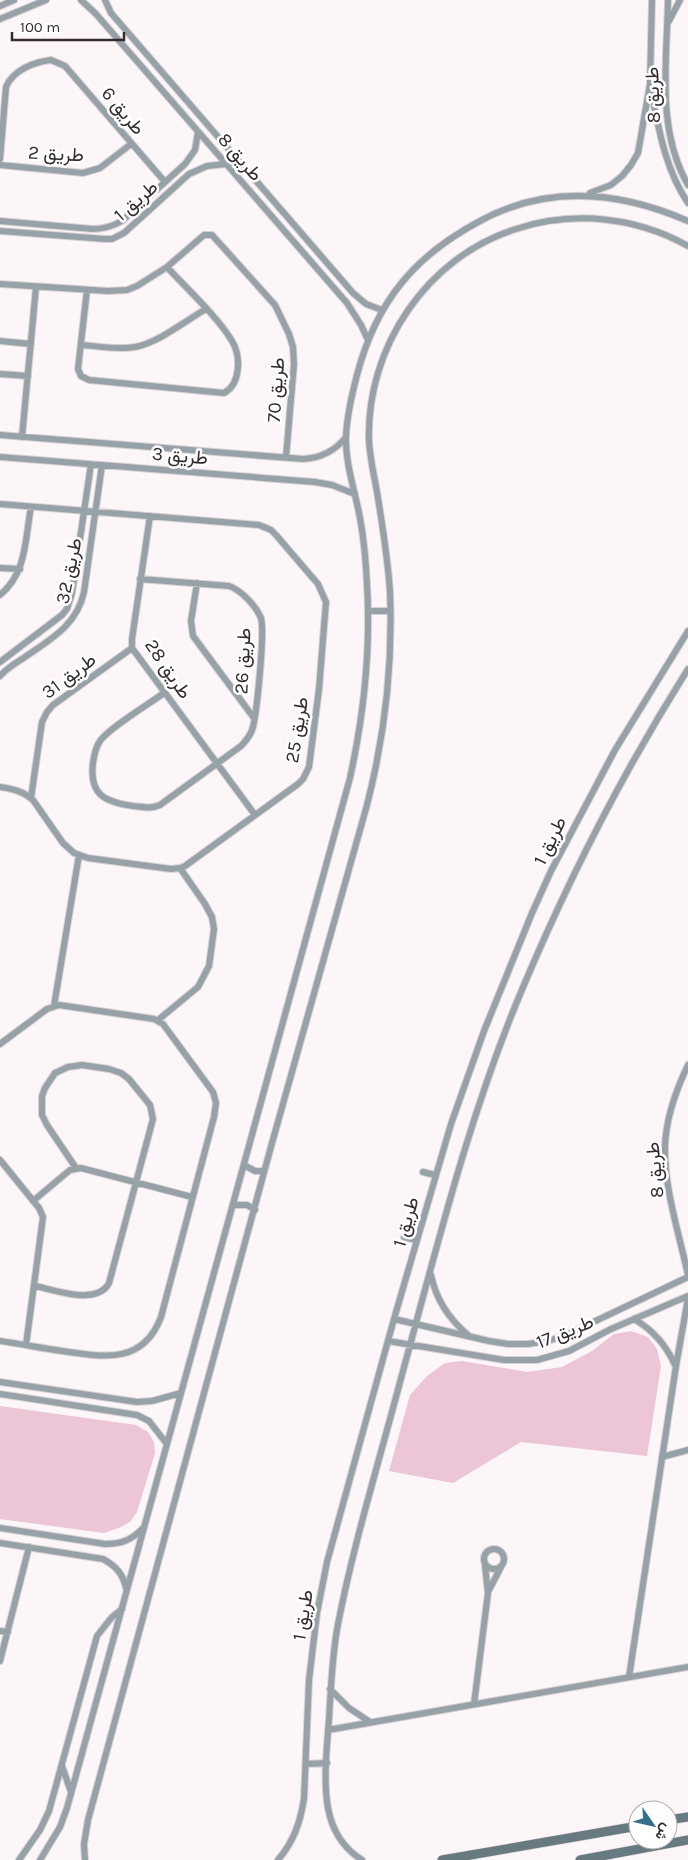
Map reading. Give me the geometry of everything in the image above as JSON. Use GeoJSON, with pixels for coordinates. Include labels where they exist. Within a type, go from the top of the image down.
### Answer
{"type":"FeatureCollection","features":[{"type":"Feature","properties":{"kind":"street"},"geometry":{"type":"LineString","coordinates":[[0,6],[14,0]]}},
{"type":"Feature","properties":{"kind":"street"},"geometry":{"type":"LineString","coordinates":[[0,19],[46,0]]}},
{"type":"Feature","properties":{"kind":"street","name":"طريق 8"},"geometry":{"type":"LineString","coordinates":[[80,0],[96,14],[347,302],[368,340]]}},
{"type":"Feature","properties":{"kind":"street","name":"طريق 8"},"geometry":{"type":"LineString","coordinates":[[106,0],[111,13],[359,299],[382,310]]}},
{"type":"Feature","properties":{"kind":"street"},"geometry":{"type":"LineString","coordinates":[[584,195],[611,185],[622,176],[638,153],[650,84],[652,0]]}},
{"type":"Feature","properties":{"kind":"street","name":"طريق 8"},"geometry":{"type":"LineString","coordinates":[[668,0],[666,88],[668,125],[676,159],[688,185]]}},
{"type":"Feature","properties":{"kind":"street"},"geometry":{"type":"LineString","coordinates":[[668,25],[680,0]]}},
{"type":"Feature","properties":{"kind":"street","name":"طريق 6"},"geometry":{"type":"LineString","coordinates":[[0,159],[8,81],[18,71],[46,61],[56,61],[65,66],[165,182]]}},
{"type":"Feature","properties":{"kind":"street"},"geometry":{"type":"LineString","coordinates":[[650,84],[661,144],[669,169],[688,203]]}},
{"type":"Feature","properties":{"kind":"street","name":"طريق 1"},"geometry":{"type":"LineString","coordinates":[[0,221],[93,229],[108,228],[122,221],[191,158],[198,141],[198,132]]}},
{"type":"Feature","properties":{"kind":"street","name":"طريق 2"},"geometry":{"type":"LineString","coordinates":[[0,165],[84,173],[98,169],[131,144]]}},
{"type":"Feature","properties":{"kind":"street","name":"طريق 1"},"geometry":{"type":"LineString","coordinates":[[0,231],[112,239],[124,233],[190,174],[207,166],[226,164]]}},
{"type":"Feature","properties":{"kind":"street"},"geometry":{"type":"LineString","coordinates":[[40,1860],[60,1826],[72,1792],[350,778],[364,695],[368,652],[368,611],[363,541],[346,437],[353,387],[374,324],[401,283],[415,267],[446,240],[466,228],[511,207],[534,200],[584,195],[611,197],[638,202],[664,210],[688,221]]}},
{"type":"Feature","properties":{"kind":"street"},"geometry":{"type":"LineString","coordinates":[[85,1860],[84,1844],[88,1820],[255,1210],[264,1170],[372,786],[383,730],[388,691],[390,612],[385,542],[371,458],[369,423],[371,402],[382,358],[404,315],[418,295],[435,277],[456,259],[479,244],[504,233],[530,224],[557,219],[584,218],[612,220],[658,232],[688,246]]}},
{"type":"Feature","properties":{"kind":"street","name":"طريق 70"},"geometry":{"type":"LineString","coordinates":[[167,267],[204,235],[212,235],[275,305],[293,347],[294,364],[286,457]]}},
{"type":"Feature","properties":{"kind":"street"},"geometry":{"type":"LineString","coordinates":[[0,284],[118,292],[137,286],[167,267],[230,338],[236,354],[237,380],[234,386],[224,393],[89,380],[81,376],[78,370],[87,290]]}},
{"type":"Feature","properties":{"kind":"street"},"geometry":{"type":"LineString","coordinates":[[22,437],[36,287]]}},
{"type":"Feature","properties":{"kind":"street"},"geometry":{"type":"LineString","coordinates":[[81,344],[126,348],[142,345],[157,339],[206,309]]}},
{"type":"Feature","properties":{"kind":"street"},"geometry":{"type":"LineString","coordinates":[[0,341],[31,344]]}},
{"type":"Feature","properties":{"kind":"street"},"geometry":{"type":"LineString","coordinates":[[0,374],[28,376]]}},
{"type":"Feature","properties":{"kind":"street","name":"طريق 3"},"geometry":{"type":"LineString","coordinates":[[0,435],[304,459],[320,456],[335,449],[346,437]]}},
{"type":"Feature","properties":{"kind":"street","name":"طريق 3"},"geometry":{"type":"LineString","coordinates":[[0,457],[316,482],[332,485],[355,494]]}},
{"type":"Feature","properties":{"kind":"street","name":"طريق 32"},"geometry":{"type":"LineString","coordinates":[[0,662],[56,621],[67,609],[72,592],[91,464]]}},
{"type":"Feature","properties":{"kind":"street","name":"طريق 32"},"geometry":{"type":"LineString","coordinates":[[0,676],[9,667],[62,631],[74,617],[82,600],[102,465]]}},
{"type":"Feature","properties":{"kind":"street"},"geometry":{"type":"LineString","coordinates":[[0,504],[84,512]]}},
{"type":"Feature","properties":{"kind":"street"},"geometry":{"type":"LineString","coordinates":[[0,595],[10,586],[20,569],[31,507]]}},
{"type":"Feature","properties":{"kind":"street","name":"طريق 25"},"geometry":{"type":"LineString","coordinates":[[84,512],[253,524],[266,527],[276,535],[318,584],[326,602],[324,637],[309,767],[303,779],[180,868]]}},
{"type":"Feature","properties":{"kind":"street","name":"طريق 28"},"geometry":{"type":"LineString","coordinates":[[150,516],[132,648],[255,815]]}},
{"type":"Feature","properties":{"kind":"street"},"geometry":{"type":"LineString","coordinates":[[0,568],[20,569]]}},
{"type":"Feature","properties":{"kind":"street","name":"طريق 26"},"geometry":{"type":"LineString","coordinates":[[140,579],[233,587],[240,592],[259,614],[262,629],[251,732],[244,742],[217,764]]}},
{"type":"Feature","properties":{"kind":"street"},"geometry":{"type":"LineString","coordinates":[[196,583],[191,621],[193,636],[254,718]]}},
{"type":"Feature","properties":{"kind":"street"},"geometry":{"type":"LineString","coordinates":[[368,611],[390,612]]}},
{"type":"Feature","properties":{"kind":"street","name":"طريق 1"},"geometry":{"type":"LineString","coordinates":[[278,1860],[288,1848],[297,1832],[301,1818],[304,1799],[309,1680],[317,1613],[334,1537],[416,1240],[467,1077],[484,1031],[544,888],[571,830],[615,750],[688,631]]}},
{"type":"Feature","properties":{"kind":"street","name":"طريق 31"},"geometry":{"type":"LineString","coordinates":[[31,798],[42,722],[46,712],[132,648]]}},
{"type":"Feature","properties":{"kind":"street"},"geometry":{"type":"LineString","coordinates":[[0,666],[9,667]]}},
{"type":"Feature","properties":{"kind":"street","name":"طريق 1"},"geometry":{"type":"LineString","coordinates":[[362,1860],[342,1842],[330,1819],[327,1799],[327,1763],[330,1689],[338,1625],[352,1561],[430,1272],[470,1135],[520,994],[589,842],[624,776],[688,669]]}},
{"type":"Feature","properties":{"kind":"street"},"geometry":{"type":"LineString","coordinates":[[164,693],[109,732],[99,743],[92,771],[92,779],[98,792],[111,802],[155,807],[164,803],[217,764]]}},
{"type":"Feature","properties":{"kind":"street"},"geometry":{"type":"LineString","coordinates":[[0,787],[21,791],[31,798],[63,843],[79,855],[163,868],[180,868],[205,904],[212,918],[214,928],[209,966],[198,987],[158,1020]]}},
{"type":"Feature","properties":{"kind":"street"},"geometry":{"type":"LineString","coordinates":[[54,1006],[79,855]]}},
{"type":"Feature","properties":{"kind":"street"},"geometry":{"type":"LineString","coordinates":[[0,1044],[54,1006],[64,1005],[158,1020],[203,1078],[215,1098],[215,1112],[161,1317],[149,1338],[130,1352],[108,1357],[0,1341]]}},
{"type":"Feature","properties":{"kind":"street"},"geometry":{"type":"LineString","coordinates":[[35,1286],[88,1296],[95,1295],[107,1287],[152,1124],[150,1105],[129,1079],[121,1073],[109,1069],[82,1065],[68,1067],[55,1073],[44,1088],[41,1105],[42,1115],[76,1168]]}},
{"type":"Feature","properties":{"kind":"street","name":"طريق 8"},"geometry":{"type":"LineString","coordinates":[[688,1065],[670,1111],[665,1146],[669,1189],[688,1276]]}},
{"type":"Feature","properties":{"kind":"street"},"geometry":{"type":"LineString","coordinates":[[0,1160],[42,1212],[44,1222],[26,1345]]}},
{"type":"Feature","properties":{"kind":"street"},"geometry":{"type":"LineString","coordinates":[[244,1165],[255,1171],[264,1170]]}},
{"type":"Feature","properties":{"kind":"street"},"geometry":{"type":"LineString","coordinates":[[33,1201],[70,1170],[76,1168],[192,1197]]}},
{"type":"Feature","properties":{"kind":"street"},"geometry":{"type":"LineString","coordinates":[[423,1172],[435,1175]]}},
{"type":"Feature","properties":{"kind":"street"},"geometry":{"type":"LineString","coordinates":[[233,1205],[247,1205],[255,1210]]}},
{"type":"Feature","properties":{"kind":"street"},"geometry":{"type":"LineString","coordinates":[[404,1237],[416,1240]]}},
{"type":"Feature","properties":{"kind":"street"},"geometry":{"type":"LineString","coordinates":[[430,1272],[439,1301],[448,1314],[469,1336]]}},
{"type":"Feature","properties":{"kind":"street","name":"طريق 17"},"geometry":{"type":"LineString","coordinates":[[394,1319],[508,1344],[528,1344],[548,1341],[575,1331],[688,1276]]}},
{"type":"Feature","properties":{"kind":"street"},"geometry":{"type":"LineString","coordinates":[[629,1677],[688,1297]]}},
{"type":"Feature","properties":{"kind":"street","name":"طريق 17"},"geometry":{"type":"LineString","coordinates":[[388,1341],[504,1360],[537,1360],[569,1351],[634,1319],[688,1297]]}},
{"type":"Feature","properties":{"kind":"street"},"geometry":{"type":"LineString","coordinates":[[634,1319],[652,1331],[671,1356],[676,1366]]}},
{"type":"Feature","properties":{"kind":"street"},"geometry":{"type":"LineString","coordinates":[[0,1382],[138,1402],[152,1402],[181,1393]]}},
{"type":"Feature","properties":{"kind":"street"},"geometry":{"type":"LineString","coordinates":[[0,1394],[136,1415],[149,1421],[167,1444]]}},
{"type":"Feature","properties":{"kind":"street"},"geometry":{"type":"LineString","coordinates":[[662,1456],[688,1450]]}},
{"type":"Feature","properties":{"kind":"street"},"geometry":{"type":"LineString","coordinates":[[0,1528],[114,1544],[131,1539],[144,1528]]}},
{"type":"Feature","properties":{"kind":"street"},"geometry":{"type":"LineString","coordinates":[[0,1543],[103,1558],[120,1571],[127,1591]]}},
{"type":"Feature","properties":{"kind":"street"},"geometry":{"type":"LineString","coordinates":[[0,1661],[29,1547]]}},
{"type":"Feature","properties":{"kind":"street"},"geometry":{"type":"LineString","coordinates":[[474,1704],[488,1593],[486,1566],[483,1560],[489,1550],[497,1549],[503,1554],[504,1558],[488,1593]]}},
{"type":"Feature","properties":{"kind":"street"},"geometry":{"type":"LineString","coordinates":[[486,1566],[493,1570],[501,1567]]}},
{"type":"Feature","properties":{"kind":"street"},"geometry":{"type":"LineString","coordinates":[[19,1860],[30,1847],[49,1811],[92,1648],[104,1626],[122,1609]]}},
{"type":"Feature","properties":{"kind":"street"},"geometry":{"type":"LineString","coordinates":[[0,1631],[8,1632]]}},
{"type":"Feature","properties":{"kind":"street"},"geometry":{"type":"LineString","coordinates":[[328,1730],[688,1667]]}},
{"type":"Feature","properties":{"kind":"street"},"geometry":{"type":"LineString","coordinates":[[330,1689],[349,1708],[370,1722]]}},
{"type":"Feature","properties":{"kind":"street"},"geometry":{"type":"LineString","coordinates":[[306,1764],[327,1763]]}},
{"type":"Feature","properties":{"kind":"street"},"geometry":{"type":"LineString","coordinates":[[62,1766],[72,1792]]}},
{"type":"Feature","properties":{"kind":"street"},"geometry":{"type":"LineString","coordinates":[[442,1860],[628,1828]]}},
{"type":"Feature","properties":{"kind":"street"},"geometry":{"type":"LineString","coordinates":[[580,1860],[619,1857],[686,1842]]}},
{"type":"Feature","properties":{"kind":"shaded area"},"geometry":{"type":"Polygon","coordinates":[[[631,1331],[648,1337],[657,1349],[661,1366],[647,1456],[521,1442],[453,1483],[389,1471],[410,1395],[427,1376],[445,1363],[462,1361],[527,1372],[562,1367],[592,1351],[614,1334],[631,1331]]]}},
{"type":"Feature","properties":{"kind":"shaded area"},"geometry":{"type":"Polygon","coordinates":[[[0,1406],[136,1425],[148,1432],[154,1442],[155,1453],[137,1512],[130,1522],[104,1533],[0,1519],[0,1406]]]}}]}
